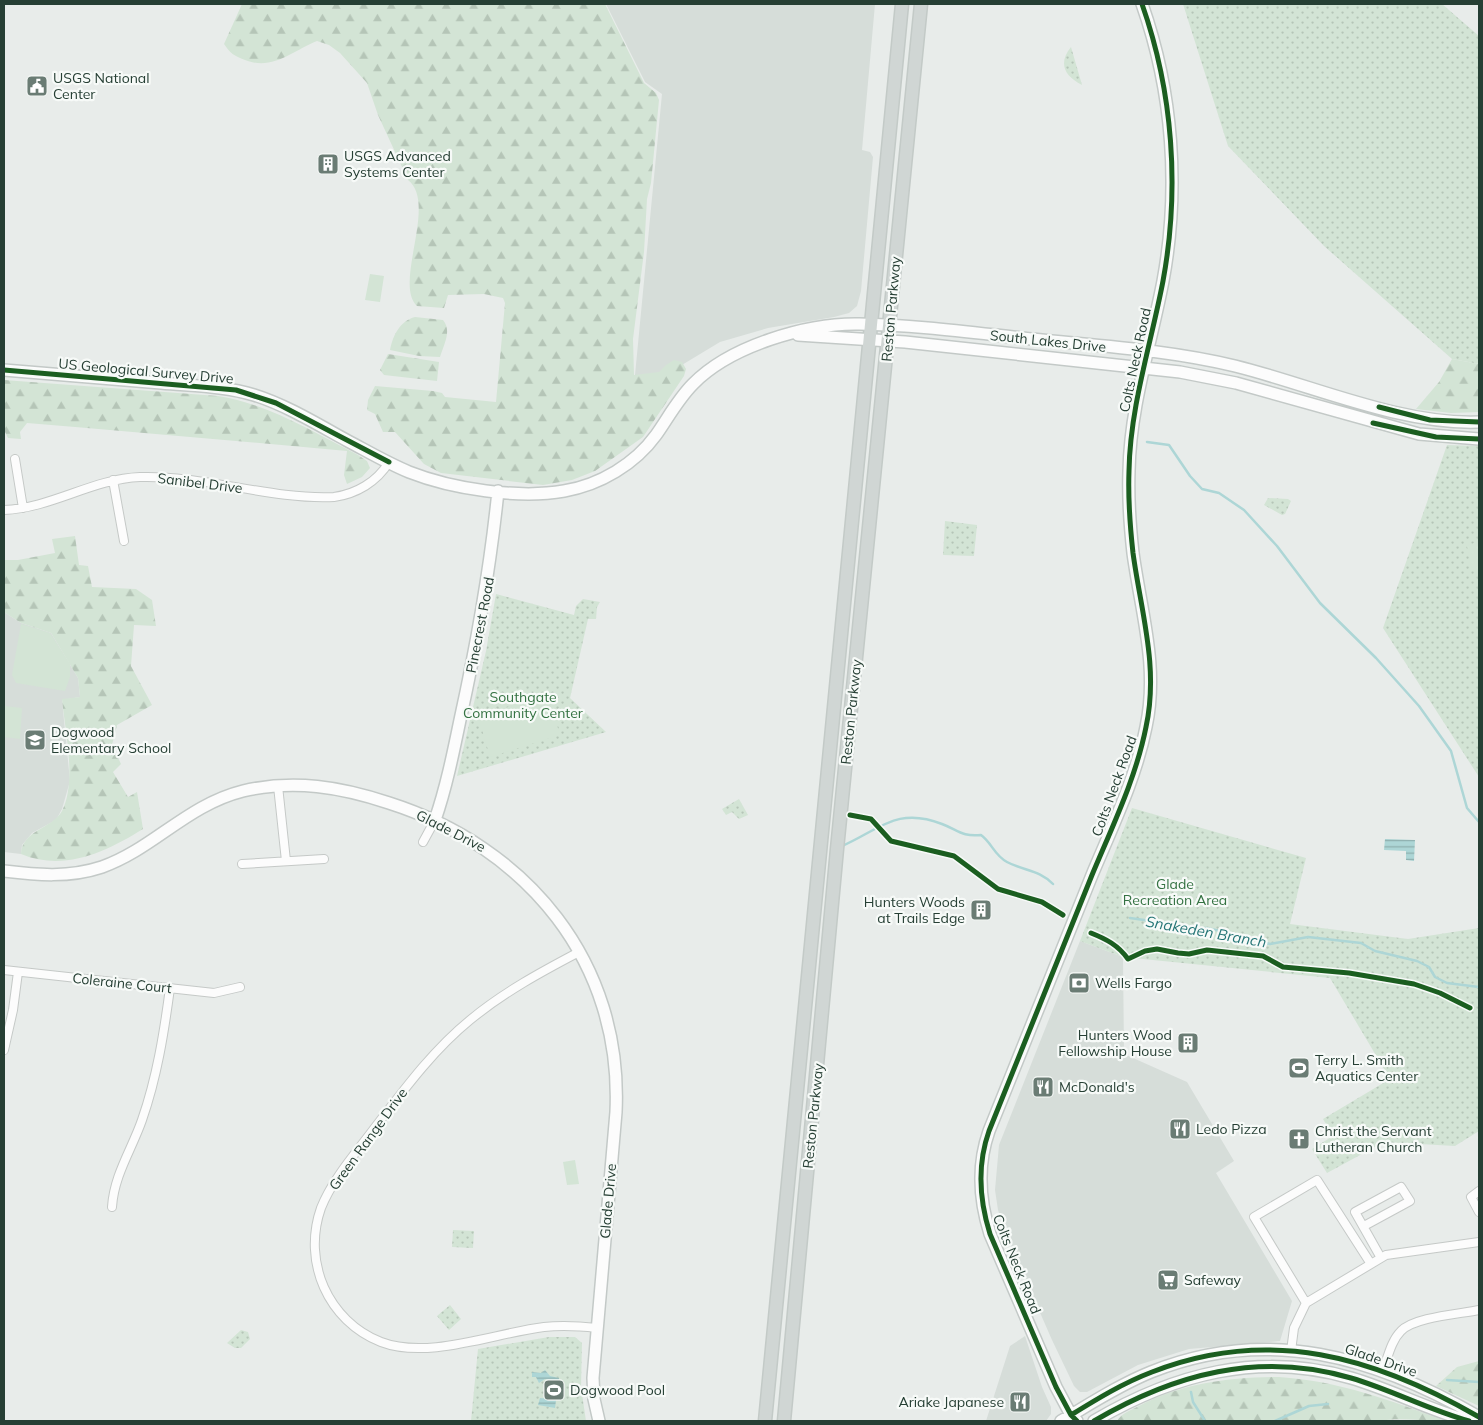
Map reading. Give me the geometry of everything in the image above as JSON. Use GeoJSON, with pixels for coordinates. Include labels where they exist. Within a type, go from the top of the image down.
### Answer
{"type":"FeatureCollection","features":[{"type":"Feature","properties":{"kind":"main road","name":"Reston Parkway"},"geometry":{"type":"LineString","coordinates":[[765,1421],[902,4]]}},
{"type":"Feature","properties":{"kind":"main road","name":"Reston Parkway"},"geometry":{"type":"LineString","coordinates":[[784,1421],[837,849],[921,4]]}},
{"type":"Feature","properties":{"kind":"street","name":"Colts Neck Road"},"geometry":{"type":"LineString","coordinates":[[1070,1419],[990,1234],[981,1196],[981,1164],[989,1130],[1128,786],[1146,727],[1151,693],[1151,659],[1148,628],[1134,555],[1129,486],[1131,438],[1169,246],[1172,172],[1163,84],[1155,45],[1142,4]]}},
{"type":"Feature","properties":{"kind":"street","name":"South Lakes Drive"},"geometry":{"type":"LineString","coordinates":[[389,462],[436,480],[498,491],[559,492],[585,486],[626,465],[646,447],[679,400],[705,373],[722,361],[751,346],[828,325],[890,325],[1147,351],[1233,366],[1430,420],[1479,422]]}},
{"type":"Feature","properties":{"kind":"street","name":"South Lakes Drive"},"geometry":{"type":"LineString","coordinates":[[789,336],[888,341],[1144,367],[1236,383],[1373,423],[1436,437],[1479,438]]}},
{"type":"Feature","properties":{"kind":"street","name":"US Geological Survey Drive"},"geometry":{"type":"LineString","coordinates":[[4,370],[236,390],[276,403],[389,462]]}},
{"type":"Feature","properties":{"kind":"street"},"geometry":{"type":"LineString","coordinates":[[1373,423],[1379,407]]}},
{"type":"Feature","properties":{"kind":"street"},"geometry":{"type":"LineString","coordinates":[[15,459],[23,508]]}},
{"type":"Feature","properties":{"kind":"street","name":"Sanibel Drive"},"geometry":{"type":"LineString","coordinates":[[4,510],[23,508],[113,480],[161,478],[318,497],[334,497],[348,494],[366,485],[381,473],[389,462]]}},
{"type":"Feature","properties":{"kind":"street"},"geometry":{"type":"LineString","coordinates":[[113,480],[124,541]]}},
{"type":"Feature","properties":{"kind":"street","name":"Pinecrest Road"},"geometry":{"type":"LineString","coordinates":[[424,842],[435,820],[447,777],[480,632],[490,570],[498,491]]}},
{"type":"Feature","properties":{"kind":"street","name":"Glade Drive"},"geometry":{"type":"LineString","coordinates":[[4,871],[54,875],[100,867],[122,858],[206,804],[245,791],[278,786],[308,785],[339,789],[396,805],[435,820],[480,844],[517,873],[549,907],[579,952],[592,980],[605,1016],[612,1048],[616,1080],[614,1139],[593,1384],[599,1421]]}},
{"type":"Feature","properties":{"kind":"street"},"geometry":{"type":"LineString","coordinates":[[278,786],[286,861]]}},
{"type":"Feature","properties":{"kind":"street"},"geometry":{"type":"LineString","coordinates":[[242,864],[324,859]]}},
{"type":"Feature","properties":{"kind":"street","name":"Green Range Drive"},"geometry":{"type":"LineString","coordinates":[[579,952],[497,999],[469,1021],[428,1061],[333,1185],[320,1214],[314,1246],[320,1280],[336,1309],[356,1328],[368,1336],[394,1346],[408,1349],[433,1348],[546,1326],[597,1328]]}},
{"type":"Feature","properties":{"kind":"street","name":"Coleraine Court"},"geometry":{"type":"LineString","coordinates":[[4,970],[214,992],[240,987]]}},
{"type":"Feature","properties":{"kind":"street"},"geometry":{"type":"LineString","coordinates":[[4,1050],[13,1010],[18,972]]}},
{"type":"Feature","properties":{"kind":"street"},"geometry":{"type":"LineString","coordinates":[[112,1207],[115,1183],[141,1123],[153,1083],[165,1030],[170,988]]}},
{"type":"Feature","properties":{"kind":"street"},"geometry":{"type":"LineString","coordinates":[[1306,1303],[1254,1217],[1317,1180],[1371,1264]]}},
{"type":"Feature","properties":{"kind":"street"},"geometry":{"type":"LineString","coordinates":[[1364,1226],[1410,1201],[1401,1187],[1355,1212],[1381,1258]]}},
{"type":"Feature","properties":{"kind":"street"},"geometry":{"type":"LineString","coordinates":[[1479,1191],[1470,1197],[1479,1212]]}},
{"type":"Feature","properties":{"kind":"street"},"geometry":{"type":"LineString","coordinates":[[1290,1351],[1294,1328],[1306,1303],[1386,1255],[1479,1242]]}},
{"type":"Feature","properties":{"kind":"street"},"geometry":{"type":"LineString","coordinates":[[1384,1370],[1394,1341],[1406,1326],[1416,1322],[1479,1310]]}},
{"type":"Feature","properties":{"kind":"street","name":"Glade Drive"},"geometry":{"type":"LineString","coordinates":[[1070,1419],[1117,1388],[1166,1367],[1231,1353],[1290,1351],[1342,1358],[1384,1370],[1411,1381],[1479,1417]]}},
{"type":"Feature","properties":{"kind":"street","name":"Glade Drive"},"geometry":{"type":"LineString","coordinates":[[1094,1421],[1135,1398],[1175,1382],[1218,1371],[1267,1367],[1318,1370],[1352,1378],[1469,1421]]}},
{"type":"Feature","properties":{"kind":"shaded area"},"geometry":{"type":"Polygon","coordinates":[[[606,4],[875,4],[862,150],[870,152],[873,157],[861,291],[857,306],[849,313],[768,328],[720,342],[662,377],[635,375],[662,94],[645,82],[606,4]]]}},
{"type":"Feature","properties":{"kind":"shaded area","name":"Dogwood Elementary School"},"geometry":{"type":"Polygon","coordinates":[[[4,612],[21,623],[51,633],[78,678],[80,697],[62,700],[70,781],[62,809],[56,820],[32,833],[22,845],[21,854],[4,852],[4,612]]]}},
{"type":"Feature","properties":{"kind":"shaded area"},"geometry":{"type":"Polygon","coordinates":[[[1080,941],[1123,957],[1124,1054],[1187,1082],[1234,1161],[1216,1173],[1292,1301],[1280,1341],[1189,1349],[1138,1365],[1087,1392],[1080,1392],[1074,1386],[1052,1340],[1007,1237],[998,1210],[995,1190],[999,1145],[1080,941]]]}},
{"type":"Feature","properties":{"kind":"shaded area"},"geometry":{"type":"Polygon","coordinates":[[[1025,1336],[1042,1387],[1051,1407],[1051,1414],[1046,1421],[986,1421],[1010,1346],[1025,1336]]]}},
{"type":"Feature","properties":{"kind":"green space"},"geometry":{"type":"Polygon","coordinates":[[[242,4],[605,4],[644,83],[656,93],[659,100],[651,183],[647,199],[644,252],[633,339],[634,375],[659,372],[674,360],[682,362],[686,369],[684,376],[643,437],[595,471],[572,480],[543,485],[441,473],[424,464],[395,432],[383,432],[375,414],[367,410],[368,400],[375,386],[433,391],[442,393],[445,397],[496,402],[505,303],[503,298],[484,294],[448,295],[444,308],[417,306],[411,295],[410,280],[418,224],[419,206],[416,191],[408,180],[378,115],[367,83],[340,53],[329,45],[317,41],[282,58],[265,63],[255,63],[235,56],[224,44],[242,4]]]}},
{"type":"Feature","properties":{"kind":"green space"},"geometry":{"type":"Polygon","coordinates":[[[1183,4],[1442,4],[1479,36],[1479,364],[1452,359],[1324,246],[1228,146],[1183,4]]]}},
{"type":"Feature","properties":{"kind":"green space"},"geometry":{"type":"Polygon","coordinates":[[[1071,47],[1082,85],[1071,78],[1065,69],[1065,58],[1071,47]]]}},
{"type":"Feature","properties":{"kind":"green space"},"geometry":{"type":"Polygon","coordinates":[[[370,274],[384,276],[380,302],[365,300],[370,274]]]}},
{"type":"Feature","properties":{"kind":"green space"},"geometry":{"type":"Polygon","coordinates":[[[415,317],[443,320],[446,324],[447,333],[440,357],[419,356],[390,350],[393,339],[401,325],[415,317]]]}},
{"type":"Feature","properties":{"kind":"green space"},"geometry":{"type":"Polygon","coordinates":[[[388,354],[439,362],[437,381],[384,375],[380,370],[388,354]]]}},
{"type":"Feature","properties":{"kind":"green space"},"geometry":{"type":"Polygon","coordinates":[[[1452,359],[1479,364],[1479,412],[1451,413],[1416,409],[1439,382],[1452,359]]]}},
{"type":"Feature","properties":{"kind":"green space"},"geometry":{"type":"Polygon","coordinates":[[[4,380],[218,396],[237,400],[273,412],[307,428],[358,455],[367,461],[370,468],[362,477],[347,484],[344,475],[347,451],[27,423],[20,432],[21,439],[8,438],[4,430],[4,380]]]}},
{"type":"Feature","properties":{"kind":"green space"},"geometry":{"type":"Polygon","coordinates":[[[1447,445],[1479,446],[1479,777],[1383,628],[1447,445]]]}},
{"type":"Feature","properties":{"kind":"green space"},"geometry":{"type":"Polygon","coordinates":[[[1268,498],[1288,499],[1291,501],[1285,514],[1282,515],[1264,505],[1268,498]]]}},
{"type":"Feature","properties":{"kind":"green space"},"geometry":{"type":"Polygon","coordinates":[[[945,521],[977,525],[974,556],[943,555],[945,521]]]}},
{"type":"Feature","properties":{"kind":"green space"},"geometry":{"type":"Polygon","coordinates":[[[75,536],[79,565],[88,566],[92,587],[136,589],[152,600],[156,626],[134,625],[131,666],[152,705],[117,725],[112,745],[121,764],[113,772],[128,797],[137,792],[143,829],[99,852],[69,860],[53,861],[21,854],[26,840],[57,817],[62,811],[66,799],[69,785],[69,756],[62,699],[80,697],[78,678],[51,633],[21,623],[4,612],[4,560],[18,560],[55,553],[52,539],[75,536]]]}},
{"type":"Feature","properties":{"kind":"green space"},"geometry":{"type":"Polygon","coordinates":[[[1479,541],[1479,578],[1470,564],[1467,546],[1479,541]]]}},
{"type":"Feature","properties":{"kind":"green space","name":"Southgate Community Center"},"geometry":{"type":"Polygon","coordinates":[[[496,594],[574,615],[576,606],[583,599],[600,602],[597,607],[596,619],[588,619],[570,698],[606,732],[457,776],[486,651],[496,594]]]}},
{"type":"Feature","properties":{"kind":"green space"},"geometry":{"type":"Polygon","coordinates":[[[21,624],[50,633],[70,664],[70,677],[65,691],[16,683],[12,675],[21,624]]]}},
{"type":"Feature","properties":{"kind":"green space"},"geometry":{"type":"Polygon","coordinates":[[[548,695],[560,735],[490,757],[478,716],[548,695]]]}},
{"type":"Feature","properties":{"kind":"green space"},"geometry":{"type":"Polygon","coordinates":[[[4,706],[22,708],[20,739],[4,737],[4,706]]]}},
{"type":"Feature","properties":{"kind":"green space"},"geometry":{"type":"Polygon","coordinates":[[[739,799],[748,815],[739,819],[732,812],[726,815],[722,809],[739,799]]]}},
{"type":"Feature","properties":{"kind":"green space","name":"Glade Recreation Area"},"geometry":{"type":"Polygon","coordinates":[[[1132,808],[1306,858],[1290,924],[1408,939],[1479,928],[1479,1131],[1455,1146],[1384,1142],[1327,1173],[1312,1149],[1333,1136],[1323,1119],[1390,1079],[1330,978],[1123,957],[1080,941],[1132,808]]]}},
{"type":"Feature","properties":{"kind":"green space"},"geometry":{"type":"Polygon","coordinates":[[[575,1160],[579,1184],[567,1185],[563,1162],[575,1160]]]}},
{"type":"Feature","properties":{"kind":"green space"},"geometry":{"type":"Polygon","coordinates":[[[453,1230],[474,1231],[473,1248],[452,1247],[453,1230]]]}},
{"type":"Feature","properties":{"kind":"green space"},"geometry":{"type":"Polygon","coordinates":[[[450,1305],[461,1319],[449,1330],[437,1316],[450,1305]]]}},
{"type":"Feature","properties":{"kind":"green space"},"geometry":{"type":"Polygon","coordinates":[[[241,1330],[248,1332],[250,1339],[241,1348],[235,1348],[227,1343],[241,1330]]]}},
{"type":"Feature","properties":{"kind":"green space"},"geometry":{"type":"Polygon","coordinates":[[[549,1337],[575,1337],[582,1343],[581,1387],[586,1421],[471,1421],[478,1349],[549,1337]]]}},
{"type":"Feature","properties":{"kind":"green space"},"geometry":{"type":"Polygon","coordinates":[[[1479,1361],[1479,1406],[1436,1386],[1457,1367],[1479,1361]]]}},
{"type":"Feature","properties":{"kind":"green space"},"geometry":{"type":"Polygon","coordinates":[[[1279,1377],[1343,1387],[1384,1399],[1445,1421],[1403,1419],[1378,1421],[1117,1421],[1127,1412],[1155,1398],[1190,1387],[1225,1380],[1279,1377]]]}},
{"type":"Feature","properties":{"kind":"water"},"geometry":{"type":"Polygon","coordinates":[[[1385,839],[1415,840],[1414,861],[1406,860],[1406,851],[1384,850],[1385,839]]]}},
{"type":"Feature","properties":{"kind":"water","name":"Dogwood Pool"},"geometry":{"type":"Polygon","coordinates":[[[545,1370],[550,1376],[559,1378],[555,1408],[538,1405],[540,1398],[549,1399],[552,1380],[545,1379],[539,1383],[536,1377],[532,1377],[532,1372],[541,1373],[545,1370]]]}},
{"type":"Feature","properties":{"kind":"waterway"},"geometry":{"type":"LineString","coordinates":[[1147,442],[1169,445],[1190,476],[1202,489],[1219,493],[1244,510],[1277,546],[1320,603],[1376,658],[1419,706],[1451,751],[1467,808],[1479,822]]}},
{"type":"Feature","properties":{"kind":"waterway","name":"Snakeden Branch"},"geometry":{"type":"LineString","coordinates":[[842,846],[889,822],[900,819],[926,819],[965,834],[981,835],[1007,862],[1043,876],[1053,884]]}},
{"type":"Feature","properties":{"kind":"waterway","name":"Snakeden Branch"},"geometry":{"type":"LineString","coordinates":[[1130,918],[1165,923],[1181,929],[1206,928],[1270,944],[1308,937],[1361,943],[1375,951],[1417,961],[1429,967],[1435,977],[1447,983],[1479,987]]}},
{"type":"Feature","properties":{"kind":"waterway"},"geometry":{"type":"LineString","coordinates":[[1447,1380],[1479,1382]]}},
{"type":"Feature","properties":{"kind":"waterway"},"geometry":{"type":"LineString","coordinates":[[1191,1392],[1193,1402],[1205,1421]]}},
{"type":"Feature","properties":{"kind":"waterway"},"geometry":{"type":"LineString","coordinates":[[1275,1421],[1309,1406],[1328,1404]]}},
{"type":"Feature","properties":{"kind":"cycle path"},"geometry":{"type":"LineString","coordinates":[[1077,1421],[1071,1415],[1056,1387],[990,1234],[982,1195],[981,1169],[989,1131],[1130,784],[1142,746],[1150,705],[1150,661],[1133,553],[1129,471],[1130,447],[1137,399],[1163,281],[1168,246],[1172,176],[1167,106],[1161,71],[1142,4]]}},
{"type":"Feature","properties":{"kind":"cycle path"},"geometry":{"type":"LineString","coordinates":[[4,370],[236,390],[276,403],[389,462]]}},
{"type":"Feature","properties":{"kind":"cycle path"},"geometry":{"type":"LineString","coordinates":[[1379,407],[1430,420],[1479,422]]}},
{"type":"Feature","properties":{"kind":"cycle path"},"geometry":{"type":"LineString","coordinates":[[1373,423],[1436,437],[1479,439]]}},
{"type":"Feature","properties":{"kind":"cycle path"},"geometry":{"type":"LineString","coordinates":[[850,815],[871,819],[891,841],[954,856],[998,889],[1042,902],[1063,915]]}},
{"type":"Feature","properties":{"kind":"cycle path"},"geometry":{"type":"LineString","coordinates":[[1091,933],[1111,943],[1128,959],[1145,951],[1157,949],[1189,954],[1207,950],[1263,956],[1283,967],[1349,973],[1414,984],[1440,993],[1470,1008]]}},
{"type":"Feature","properties":{"kind":"cycle path"},"geometry":{"type":"LineString","coordinates":[[1071,1415],[1131,1381],[1195,1358],[1238,1351],[1279,1350],[1320,1355],[1361,1364],[1400,1378],[1440,1396],[1479,1417]]}},
{"type":"Feature","properties":{"kind":"cycle path"},"geometry":{"type":"LineString","coordinates":[[1094,1421],[1155,1391],[1186,1380],[1250,1367],[1317,1370],[1351,1378],[1469,1421]]}},
{"type":"Feature","properties":{"kind":"place","name":"USGS National Center"},"geometry":{"type":"Point","coordinates":[37,86]}},
{"type":"Feature","properties":{"kind":"place","name":"USGS Advanced Systems Center"},"geometry":{"type":"Point","coordinates":[328,164]}},
{"type":"Feature","properties":{"kind":"place","name":"Dogwood Elementary School"},"geometry":{"type":"Point","coordinates":[35,740]}},
{"type":"Feature","properties":{"kind":"place","name":"Hunters Woods at Trails Edge"},"geometry":{"type":"Point","coordinates":[981,910]}},
{"type":"Feature","properties":{"kind":"place","name":"Wells Fargo"},"geometry":{"type":"Point","coordinates":[1079,983]}},
{"type":"Feature","properties":{"kind":"place","name":"Hunters Wood Fellowship House"},"geometry":{"type":"Point","coordinates":[1188,1043]}},
{"type":"Feature","properties":{"kind":"place","name":"Terry L. Smith Aquatics Center"},"geometry":{"type":"Point","coordinates":[1299,1068]}},
{"type":"Feature","properties":{"kind":"place","name":"McDonald's"},"geometry":{"type":"Point","coordinates":[1043,1087]}},
{"type":"Feature","properties":{"kind":"place","name":"Ledo Pizza"},"geometry":{"type":"Point","coordinates":[1180,1129]}},
{"type":"Feature","properties":{"kind":"place","name":"Christ the Servant Lutheran Church"},"geometry":{"type":"Point","coordinates":[1299,1139]}},
{"type":"Feature","properties":{"kind":"place","name":"Safeway"},"geometry":{"type":"Point","coordinates":[1168,1280]}},
{"type":"Feature","properties":{"kind":"place","name":"Dogwood Pool"},"geometry":{"type":"Point","coordinates":[554,1390]}},
{"type":"Feature","properties":{"kind":"place","name":"Ariake Japanese"},"geometry":{"type":"Point","coordinates":[1020,1402]}}]}
